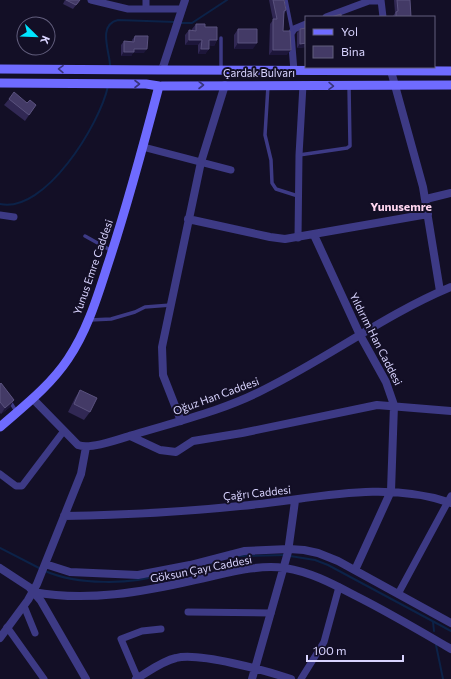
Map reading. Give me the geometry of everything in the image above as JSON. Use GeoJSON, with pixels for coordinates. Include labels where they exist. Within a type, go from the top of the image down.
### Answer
{"type":"FeatureCollection","features":[{"type":"Feature","properties":{"kind":"main road","name":"Çardak Bulvarı"},"geometry":{"type":"LineString","coordinates":[[0,69],[221,71],[391,69],[451,71]]}},
{"type":"Feature","properties":{"kind":"main road","name":"Yunus Emre Caddesi"},"geometry":{"type":"LineString","coordinates":[[0,427],[33,399],[53,378],[70,357],[88,320],[112,251],[161,86],[168,83],[168,73],[161,70]]}},
{"type":"Feature","properties":{"kind":"main road","name":"Çardak Bulvarı"},"geometry":{"type":"LineString","coordinates":[[0,83],[146,84],[161,86],[451,85]]}},
{"type":"Feature","properties":{"kind":"street"},"geometry":{"type":"LineString","coordinates":[[92,0],[118,7],[180,13]]}},
{"type":"Feature","properties":{"kind":"street"},"geometry":{"type":"LineString","coordinates":[[146,0],[146,9]]}},
{"type":"Feature","properties":{"kind":"street"},"geometry":{"type":"LineString","coordinates":[[161,70],[185,0]]}},
{"type":"Feature","properties":{"kind":"street"},"geometry":{"type":"LineString","coordinates":[[329,16],[369,1],[381,0],[383,16]]}},
{"type":"Feature","properties":{"kind":"street"},"geometry":{"type":"LineString","coordinates":[[294,71],[291,38],[292,31],[305,24]]}},
{"type":"Feature","properties":{"kind":"street"},"geometry":{"type":"LineString","coordinates":[[391,69],[394,86],[426,199],[440,291]]}},
{"type":"Feature","properties":{"kind":"street"},"geometry":{"type":"LineString","coordinates":[[181,421],[166,385],[161,367],[162,347],[201,162],[225,85]]}},
{"type":"Feature","properties":{"kind":"street"},"geometry":{"type":"LineString","coordinates":[[298,238],[299,155],[303,85]]}},
{"type":"Feature","properties":{"kind":"street"},"geometry":{"type":"LineString","coordinates":[[143,147],[231,170]]}},
{"type":"Feature","properties":{"kind":"street"},"geometry":{"type":"LineString","coordinates":[[426,199],[451,193]]}},
{"type":"Feature","properties":{"kind":"street"},"geometry":{"type":"LineString","coordinates":[[188,220],[278,239],[298,238],[428,214]]}},
{"type":"Feature","properties":{"kind":"street"},"geometry":{"type":"LineString","coordinates":[[0,215],[14,217]]}},
{"type":"Feature","properties":{"kind":"street","name":"Yıldırım Han Caddesi"},"geometry":{"type":"LineString","coordinates":[[314,235],[360,335],[386,382],[394,405],[391,491],[355,570]]}},
{"type":"Feature","properties":{"kind":"street","name":"Oğuz Han Caddesi"},"geometry":{"type":"LineString","coordinates":[[86,447],[181,421],[256,394],[440,291],[451,287]]}},
{"type":"Feature","properties":{"kind":"street"},"geometry":{"type":"LineString","coordinates":[[0,638],[24,606],[35,588],[45,566],[83,467],[86,447],[78,445],[63,432],[33,399]]}},
{"type":"Feature","properties":{"kind":"street"},"geometry":{"type":"LineString","coordinates":[[130,436],[160,450],[176,452],[193,441],[242,433],[372,406],[394,405],[451,411]]}},
{"type":"Feature","properties":{"kind":"street"},"geometry":{"type":"LineString","coordinates":[[0,474],[16,486],[22,486],[63,432]]}},
{"type":"Feature","properties":{"kind":"street","name":"Çağrı Caddesi"},"geometry":{"type":"LineString","coordinates":[[64,516],[193,511],[346,494],[391,491],[421,494],[450,500]]}},
{"type":"Feature","properties":{"kind":"street"},"geometry":{"type":"LineString","coordinates":[[252,679],[288,550],[294,500]]}},
{"type":"Feature","properties":{"kind":"street"},"geometry":{"type":"LineString","coordinates":[[398,594],[450,500]]}},
{"type":"Feature","properties":{"kind":"street","name":"Göksun Çayı Caddesi"},"geometry":{"type":"LineString","coordinates":[[45,566],[70,572],[138,575],[190,565],[244,551],[288,550],[318,553],[355,570],[451,623]]}},
{"type":"Feature","properties":{"kind":"street","name":"Göksun Çayı Caddesi"},"geometry":{"type":"LineString","coordinates":[[35,588],[65,596],[125,594],[146,591],[238,571],[284,565],[320,578],[339,587],[451,649]]}},
{"type":"Feature","properties":{"kind":"street"},"geometry":{"type":"LineString","coordinates":[[0,568],[35,588],[86,679]]}},
{"type":"Feature","properties":{"kind":"street"},"geometry":{"type":"LineString","coordinates":[[301,679],[324,642],[339,587]]}},
{"type":"Feature","properties":{"kind":"street"},"geometry":{"type":"LineString","coordinates":[[24,606],[36,632]]}},
{"type":"Feature","properties":{"kind":"street"},"geometry":{"type":"LineString","coordinates":[[188,612],[271,613]]}},
{"type":"Feature","properties":{"kind":"street"},"geometry":{"type":"LineString","coordinates":[[7,627],[44,679]]}},
{"type":"Feature","properties":{"kind":"street"},"geometry":{"type":"LineString","coordinates":[[161,629],[142,632],[121,639],[137,679],[168,661],[182,657],[254,668],[291,679]]}},
{"type":"Feature","properties":{"kind":"lane"},"geometry":{"type":"LineString","coordinates":[[286,0],[292,31]]}},
{"type":"Feature","properties":{"kind":"lane"},"geometry":{"type":"LineString","coordinates":[[221,38],[221,71]]}},
{"type":"Feature","properties":{"kind":"lane"},"geometry":{"type":"LineString","coordinates":[[268,85],[265,135],[271,160],[272,183],[276,189],[298,196]]}},
{"type":"Feature","properties":{"kind":"lane"},"geometry":{"type":"LineString","coordinates":[[299,155],[340,149],[350,146],[349,86]]}},
{"type":"Feature","properties":{"kind":"lane"},"geometry":{"type":"LineString","coordinates":[[85,236],[112,251]]}},
{"type":"Feature","properties":{"kind":"lane"},"geometry":{"type":"LineString","coordinates":[[88,320],[110,319],[135,312],[145,307],[170,305]]}},
{"type":"Feature","properties":{"kind":"lane"},"geometry":{"type":"LineString","coordinates":[[5,392],[17,412]]}},
{"type":"Feature","properties":{"kind":"building"},"geometry":{"type":"Polygon","coordinates":[[[66,0],[80,0],[76,5],[66,0]]]}},
{"type":"Feature","properties":{"kind":"building"},"geometry":{"type":"Polygon","coordinates":[[[273,0],[284,0],[286,10],[284,11],[283,31],[290,31],[291,50],[273,50],[273,19],[277,19],[273,0]]]}},
{"type":"Feature","properties":{"kind":"building"},"geometry":{"type":"Polygon","coordinates":[[[397,0],[410,0],[411,16],[396,16],[396,12],[398,11],[397,0]]]}},
{"type":"Feature","properties":{"kind":"building"},"geometry":{"type":"Polygon","coordinates":[[[196,24],[205,24],[205,27],[217,27],[217,40],[209,40],[209,49],[201,49],[202,40],[189,40],[189,30],[196,31],[196,24]]]}},
{"type":"Feature","properties":{"kind":"building"},"geometry":{"type":"Polygon","coordinates":[[[305,28],[305,43],[300,44],[300,29],[305,28]]]}},
{"type":"Feature","properties":{"kind":"building"},"geometry":{"type":"Polygon","coordinates":[[[238,29],[257,29],[257,43],[238,43],[238,29]]]}},
{"type":"Feature","properties":{"kind":"building"},"geometry":{"type":"Polygon","coordinates":[[[135,36],[148,36],[147,49],[134,49],[134,52],[124,52],[124,41],[134,42],[135,36]]]}},
{"type":"Feature","properties":{"kind":"building"},"geometry":{"type":"Polygon","coordinates":[[[14,92],[27,103],[30,100],[36,105],[29,115],[9,99],[14,92]]]}},
{"type":"Feature","properties":{"kind":"building"},"geometry":{"type":"Polygon","coordinates":[[[1,383],[14,400],[5,408],[0,402],[1,383]]]}},
{"type":"Feature","properties":{"kind":"building"},"geometry":{"type":"Polygon","coordinates":[[[80,390],[97,398],[90,412],[74,404],[80,390]]]}},
{"type":"Feature","properties":{"kind":"waterway"},"geometry":{"type":"LineString","coordinates":[[179,23],[192,23],[227,0]]}},
{"type":"Feature","properties":{"kind":"waterway"},"geometry":{"type":"LineString","coordinates":[[110,66],[106,33],[108,27],[112,23],[118,20],[175,22]]}},
{"type":"Feature","properties":{"kind":"waterway"},"geometry":{"type":"LineString","coordinates":[[0,204],[17,203],[35,195],[52,181],[68,163],[82,143],[94,122],[108,86]]}},
{"type":"Feature","properties":{"kind":"waterway"},"geometry":{"type":"LineString","coordinates":[[0,548],[41,569]]}},
{"type":"Feature","properties":{"kind":"waterway"},"geometry":{"type":"LineString","coordinates":[[238,556],[286,555]]}},
{"type":"Feature","properties":{"kind":"waterway"},"geometry":{"type":"LineString","coordinates":[[290,556],[315,560],[328,565],[451,631]]}},
{"type":"Feature","properties":{"kind":"waterway"},"geometry":{"type":"LineString","coordinates":[[178,571],[199,568],[215,563]]}},
{"type":"Feature","properties":{"kind":"waterway"},"geometry":{"type":"LineString","coordinates":[[45,571],[72,579],[104,582],[136,580],[164,574]]}},
{"type":"Feature","properties":{"kind":"waterway"},"geometry":{"type":"LineString","coordinates":[[433,622],[434,631]]}},
{"type":"Feature","properties":{"kind":"waterway"},"geometry":{"type":"LineString","coordinates":[[436,645],[443,679]]}},
{"type":"Feature","properties":{"kind":"district","name":"Yunusemre"},"geometry":{"type":"Point","coordinates":[401,207]}}]}
